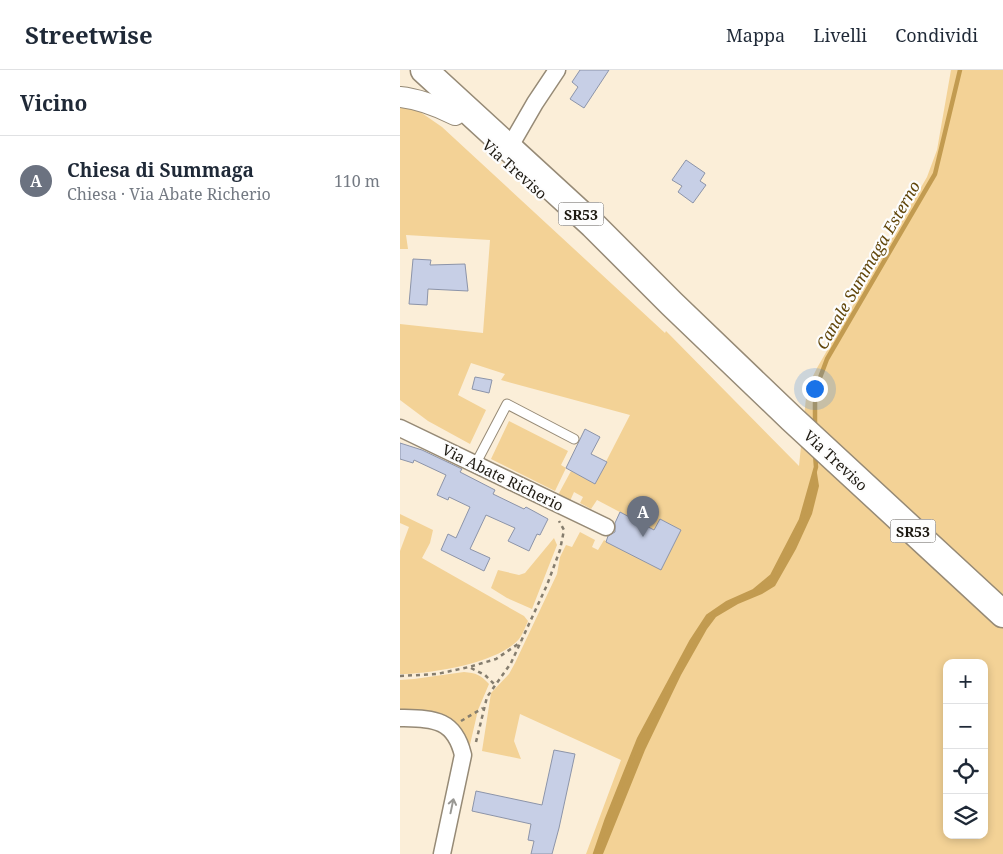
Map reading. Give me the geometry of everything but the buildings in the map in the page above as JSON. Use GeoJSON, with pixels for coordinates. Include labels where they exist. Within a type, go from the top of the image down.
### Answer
{"type":"FeatureCollection","features":[{"type":"Feature","properties":{"kind":"main road","name":"Via Treviso"},"geometry":{"type":"LineString","coordinates":[[406,70],[597,243],[672,304]]}},
{"type":"Feature","properties":{"kind":"main road","name":"Via Treviso"},"geometry":{"type":"LineString","coordinates":[[424,70],[593,225],[822,448],[1003,614]]}},
{"type":"Feature","properties":{"kind":"street"},"geometry":{"type":"LineString","coordinates":[[412,70],[418,73],[478,126],[487,128]]}},
{"type":"Feature","properties":{"kind":"street"},"geometry":{"type":"LineString","coordinates":[[509,148],[557,70]]}},
{"type":"Feature","properties":{"kind":"street"},"geometry":{"type":"LineString","coordinates":[[400,97],[419,100],[455,115]]}},
{"type":"Feature","properties":{"kind":"street","name":"Via Abate Richerio"},"geometry":{"type":"LineString","coordinates":[[400,428],[606,527]]}},
{"type":"Feature","properties":{"kind":"street"},"geometry":{"type":"LineString","coordinates":[[400,718],[431,719],[450,729],[460,742],[463,755],[442,854]]}},
{"type":"Feature","properties":{"kind":"lane"},"geometry":{"type":"LineString","coordinates":[[476,463],[507,404],[574,439]]}},
{"type":"Feature","properties":{"kind":"path"},"geometry":{"type":"LineString","coordinates":[[474,746],[487,697],[511,663],[547,585],[560,550],[564,530],[558,519],[563,506]]}},
{"type":"Feature","properties":{"kind":"path"},"geometry":{"type":"LineString","coordinates":[[400,676],[437,674],[469,667],[496,659],[521,642]]}},
{"type":"Feature","properties":{"kind":"path"},"geometry":{"type":"LineString","coordinates":[[469,667],[485,675],[495,685]]}},
{"type":"Feature","properties":{"kind":"path"},"geometry":{"type":"LineString","coordinates":[[450,729],[484,707]]}},
{"type":"Feature","properties":{"kind":"shaded area"},"geometry":{"type":"Polygon","coordinates":[[[951,70],[1003,70],[1003,854],[586,854],[621,760],[520,714],[514,741],[521,759],[482,751],[491,693],[509,674],[557,574],[560,557],[566,545],[572,547],[580,532],[595,540],[592,547],[598,550],[604,540],[661,569],[681,530],[660,519],[654,530],[597,500],[591,509],[580,503],[583,497],[574,492],[570,501],[558,495],[571,471],[595,483],[630,415],[501,380],[505,374],[471,363],[458,395],[486,410],[470,444],[428,421],[400,400],[400,324],[483,333],[490,240],[406,235],[408,249],[400,249],[400,107],[416,109],[442,127],[665,333],[666,331],[799,466],[807,388],[927,177],[937,150],[951,70]]]}},
{"type":"Feature","properties":{"kind":"shaded area"},"geometry":{"type":"Polygon","coordinates":[[[509,421],[568,451],[561,465],[566,468],[555,491],[491,459],[509,421]]]}},
{"type":"Feature","properties":{"kind":"shaded area"},"geometry":{"type":"Polygon","coordinates":[[[816,467],[819,486],[812,514],[796,549],[775,586],[716,617],[707,629],[681,675],[645,750],[603,854],[595,854],[639,739],[691,642],[708,616],[727,603],[754,591],[772,576],[801,520],[816,467]]]}},
{"type":"Feature","properties":{"kind":"shaded area"},"geometry":{"type":"Polygon","coordinates":[[[400,514],[433,530],[430,543],[422,558],[524,616],[528,621],[519,639],[496,655],[463,666],[428,672],[400,674],[400,551],[409,527],[400,523],[400,514]]]}},
{"type":"Feature","properties":{"kind":"shaded area"},"geometry":{"type":"Polygon","coordinates":[[[554,538],[557,545],[532,609],[507,598],[491,588],[498,570],[519,575],[525,573],[554,538]]]}},
{"type":"Feature","properties":{"kind":"shaded area"},"geometry":{"type":"Polygon","coordinates":[[[464,672],[478,675],[489,684],[478,710],[469,749],[465,735],[460,728],[400,711],[400,680],[464,672]]]}},
{"type":"Feature","properties":{"kind":"waterway","name":"Canale Summaga Esterno"},"geometry":{"type":"LineString","coordinates":[[815,427],[815,391],[827,359],[935,174],[960,70]]}},
{"type":"Feature","properties":{"kind":"waterway","name":"Canale Summaga Esterno"},"geometry":{"type":"LineString","coordinates":[[595,854],[639,739],[691,642],[708,616],[727,603],[754,591],[772,576],[801,520],[816,467],[815,454]]}},
{"type":"Feature","properties":{"kind":"place","name":"Chiesa di Summaga"},"geometry":{"type":"Point","coordinates":[643,537]}}]}
